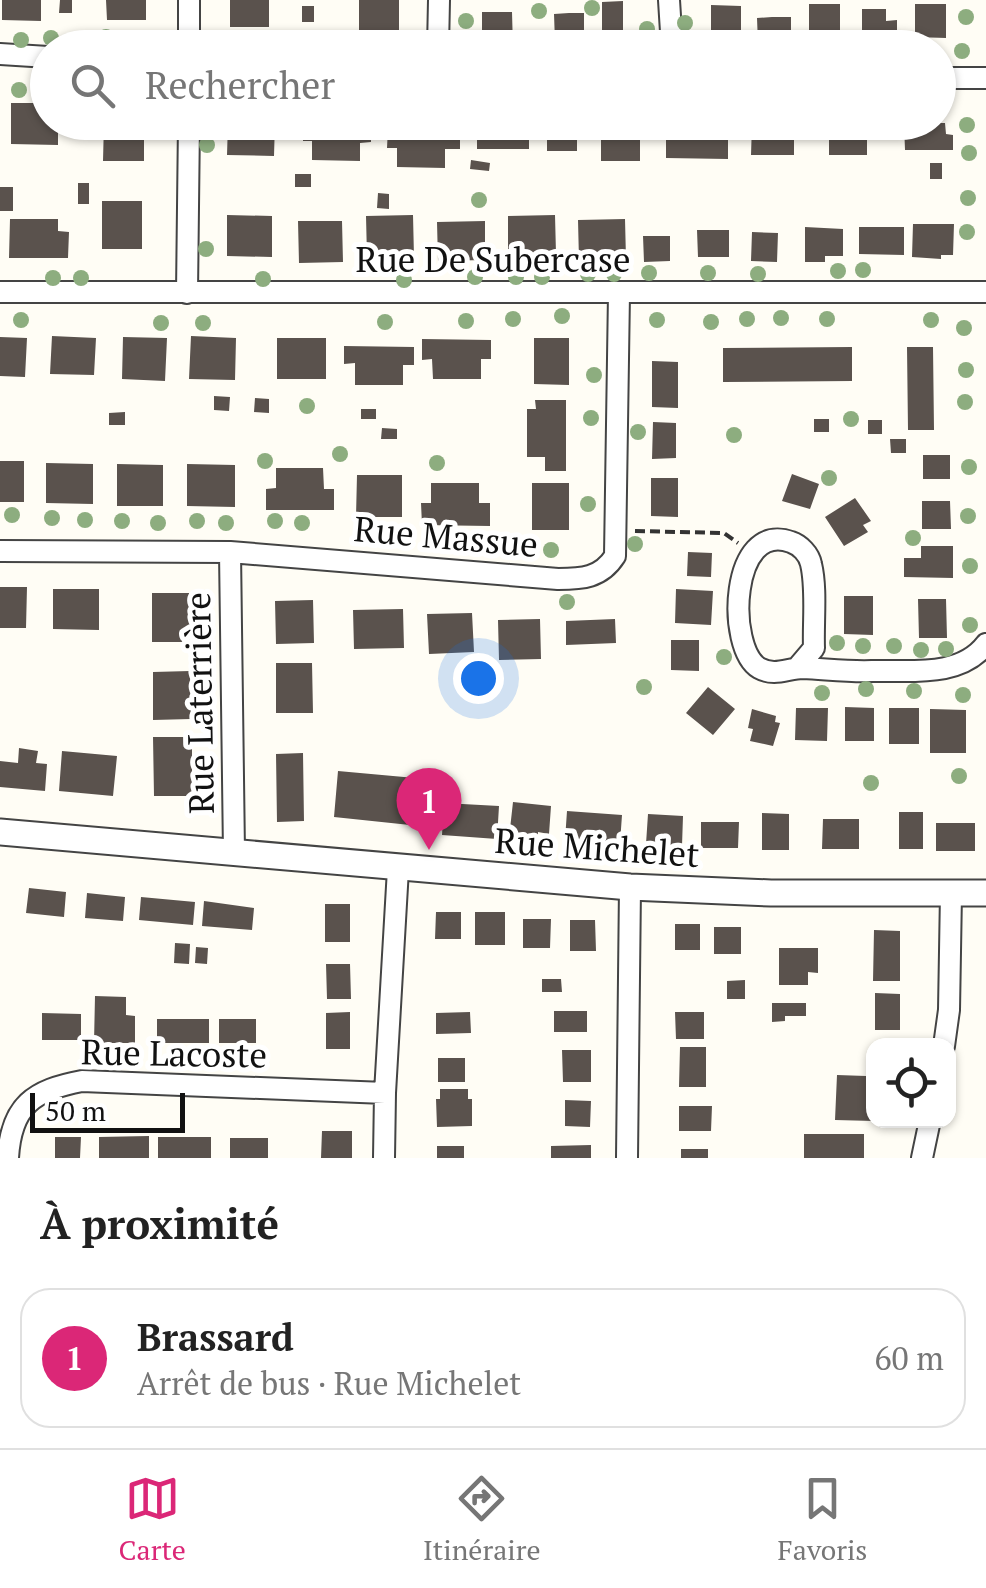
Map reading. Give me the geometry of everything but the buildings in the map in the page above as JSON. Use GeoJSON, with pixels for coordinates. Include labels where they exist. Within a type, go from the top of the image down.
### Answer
{"type":"FeatureCollection","features":[{"type":"Feature","properties":{"kind":"street"},"geometry":{"type":"LineString","coordinates":[[189,0],[190,30]]}},
{"type":"Feature","properties":{"kind":"street"},"geometry":{"type":"LineString","coordinates":[[438,30],[439,0]]}},
{"type":"Feature","properties":{"kind":"street"},"geometry":{"type":"LineString","coordinates":[[669,0],[671,30]]}},
{"type":"Feature","properties":{"kind":"street"},"geometry":{"type":"LineString","coordinates":[[0,54],[30,56]]}},
{"type":"Feature","properties":{"kind":"street"},"geometry":{"type":"LineString","coordinates":[[956,78],[986,78]]}},
{"type":"Feature","properties":{"kind":"street"},"geometry":{"type":"LineString","coordinates":[[187,292],[189,140]]}},
{"type":"Feature","properties":{"kind":"street","name":"Rue De Subercase"},"geometry":{"type":"LineString","coordinates":[[0,292],[986,292]]}},
{"type":"Feature","properties":{"kind":"street","name":"Rue Massue"},"geometry":{"type":"LineString","coordinates":[[0,552],[230,552],[584,579],[601,572],[615,556],[619,292]]}},
{"type":"Feature","properties":{"kind":"street"},"geometry":{"type":"LineString","coordinates":[[797,668],[814,648],[810,559],[796,545],[768,541],[751,553],[742,572],[740,632],[744,652],[764,670],[778,673],[797,668],[860,672],[949,668],[972,658],[986,644]]}},
{"type":"Feature","properties":{"kind":"street","name":"Rue Laterrière"},"geometry":{"type":"LineString","coordinates":[[230,552],[234,853]]}},
{"type":"Feature","properties":{"kind":"street","name":"Rue Michelet"},"geometry":{"type":"LineString","coordinates":[[0,832],[630,887],[986,893]]}},
{"type":"Feature","properties":{"kind":"street"},"geometry":{"type":"LineString","coordinates":[[384,1158],[384,1093],[398,869]]}},
{"type":"Feature","properties":{"kind":"street"},"geometry":{"type":"LineString","coordinates":[[627,1158],[630,887]]}},
{"type":"Feature","properties":{"kind":"street"},"geometry":{"type":"LineString","coordinates":[[945,1038],[950,893]]}},
{"type":"Feature","properties":{"kind":"street","name":"Rue Lacoste"},"geometry":{"type":"LineString","coordinates":[[8,1158],[18,1116],[29,1102],[47,1088],[82,1080],[384,1093]]}},
{"type":"Feature","properties":{"kind":"street"},"geometry":{"type":"LineString","coordinates":[[922,1158],[928,1128]]}},
{"type":"Feature","properties":{"kind":"path"},"geometry":{"type":"LineString","coordinates":[[616,530],[724,533],[751,553]]}},
{"type":"Feature","properties":{"kind":"place","name":"Brassard"},"geometry":{"type":"Point","coordinates":[429,850]}}]}
